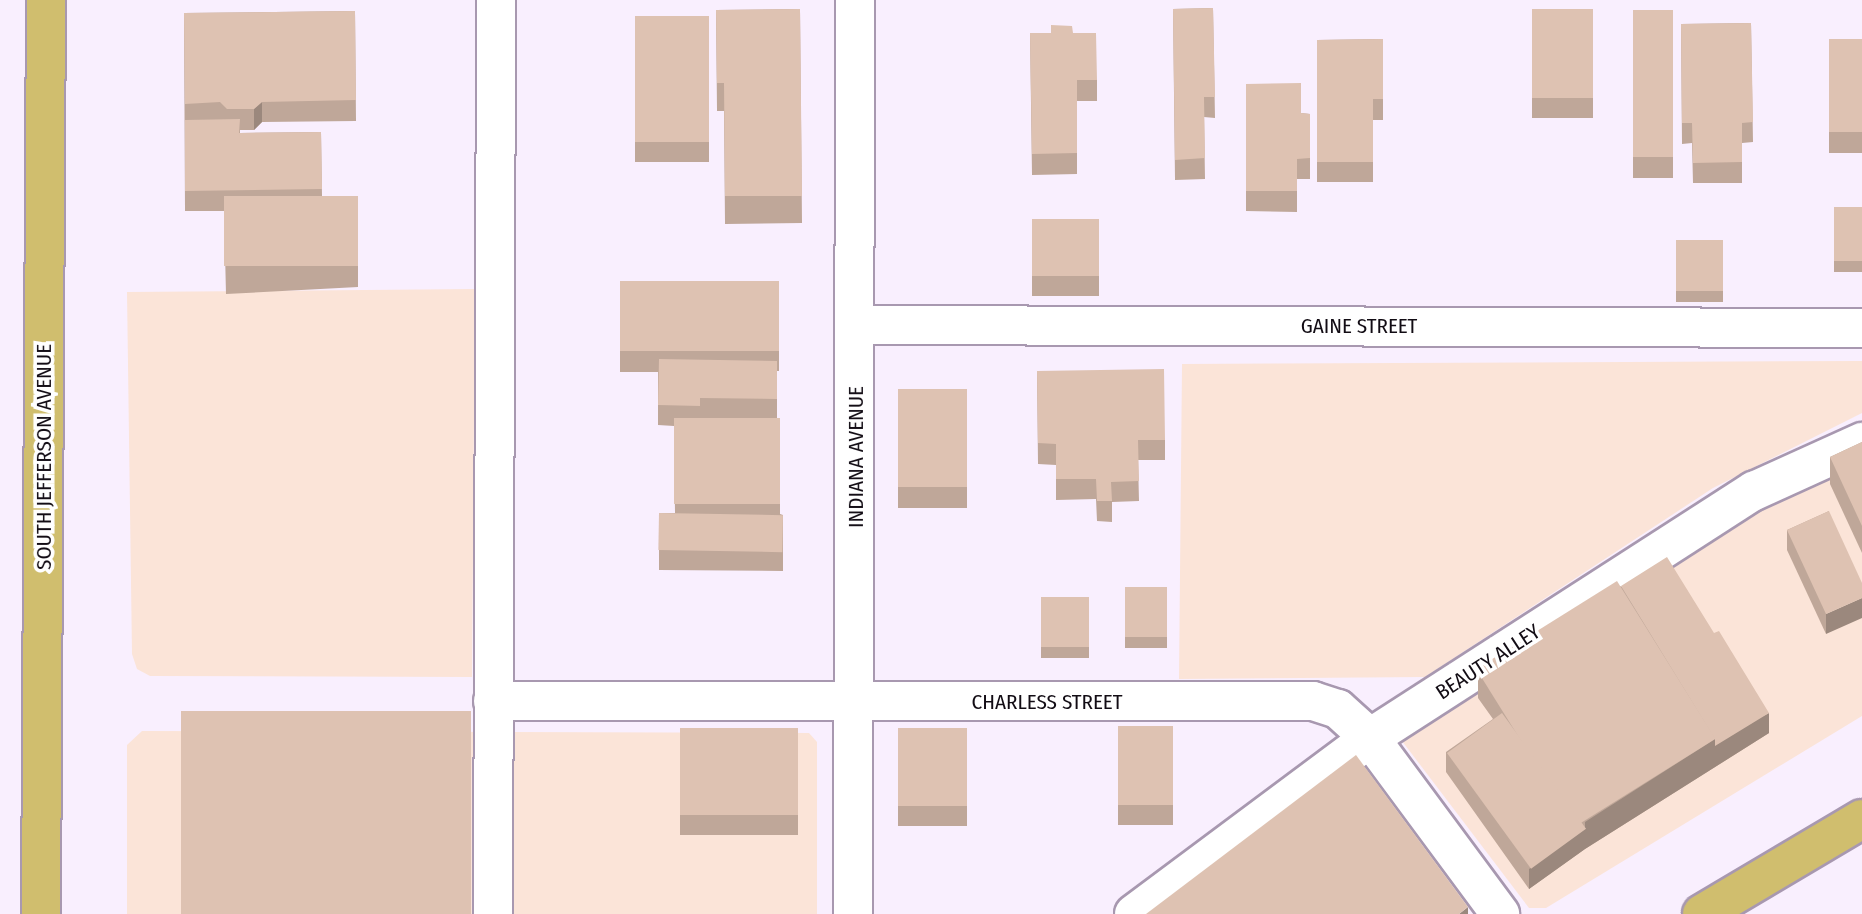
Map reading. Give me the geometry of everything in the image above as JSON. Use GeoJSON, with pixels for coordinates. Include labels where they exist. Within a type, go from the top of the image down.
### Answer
{"type":"FeatureCollection","features":[{"type":"Feature","properties":{"kind":"main road","name":"SOUTH JEFFERSON AVENUE"},"geometry":{"type":"LineString","coordinates":[[41,914],[46,0]]}},
{"type":"Feature","properties":{"kind":"main road"},"geometry":{"type":"LineString","coordinates":[[1703,914],[1862,819]]}},
{"type":"Feature","properties":{"kind":"street"},"geometry":{"type":"LineString","coordinates":[[493,914],[495,0]]}},
{"type":"Feature","properties":{"kind":"street","name":"INDIANA AVENUE"},"geometry":{"type":"LineString","coordinates":[[853,914],[856,703],[855,0]]}},
{"type":"Feature","properties":{"kind":"street","name":"GAINE STREET"},"geometry":{"type":"LineString","coordinates":[[856,325],[1862,328]]}},
{"type":"Feature","properties":{"kind":"street","name":"BEAUTY ALLEY"},"geometry":{"type":"LineString","coordinates":[[1134,914],[1370,738],[1754,491],[1862,442]]}},
{"type":"Feature","properties":{"kind":"street","name":"CHARLESS STREET"},"geometry":{"type":"LineString","coordinates":[[493,701],[1312,701],[1338,709],[1370,738],[1500,914]]}},
{"type":"Feature","properties":{"kind":"shaded area"},"geometry":{"type":"Polygon","coordinates":[[[475,289],[472,677],[150,676],[137,669],[132,654],[127,292],[475,289]]]}},
{"type":"Feature","properties":{"kind":"shaded area"},"geometry":{"type":"Polygon","coordinates":[[[1862,361],[1862,413],[1713,488],[1425,677],[1179,679],[1182,364],[1862,361]]]}},
{"type":"Feature","properties":{"kind":"shaded area"},"geometry":{"type":"Polygon","coordinates":[[[1862,463],[1862,716],[1546,908],[1529,908],[1402,741],[1753,514],[1862,463]]]}},
{"type":"Feature","properties":{"kind":"shaded area"},"geometry":{"type":"Polygon","coordinates":[[[142,731],[809,733],[817,742],[817,914],[127,914],[127,745],[142,731]]]}},
{"type":"Feature","properties":{"kind":"building"},"geometry":{"type":"Polygon","coordinates":[[[1213,8],[1215,97],[1204,97],[1205,158],[1175,160],[1173,9],[1213,8]]]}},
{"type":"Feature","properties":{"kind":"building"},"geometry":{"type":"Polygon","coordinates":[[[800,9],[802,196],[725,196],[724,83],[717,83],[716,10],[800,9]]]}},
{"type":"Feature","properties":{"kind":"building"},"geometry":{"type":"Polygon","coordinates":[[[1532,9],[1593,9],[1593,98],[1532,98],[1532,9]]]}},
{"type":"Feature","properties":{"kind":"building"},"geometry":{"type":"Polygon","coordinates":[[[1633,10],[1673,10],[1673,157],[1633,157],[1633,10]]]}},
{"type":"Feature","properties":{"kind":"building"},"geometry":{"type":"Polygon","coordinates":[[[355,11],[356,100],[262,102],[254,109],[227,109],[220,102],[185,104],[184,13],[355,11]]]}},
{"type":"Feature","properties":{"kind":"building"},"geometry":{"type":"Polygon","coordinates":[[[635,16],[709,16],[709,142],[635,142],[635,16]]]}},
{"type":"Feature","properties":{"kind":"building"},"geometry":{"type":"Polygon","coordinates":[[[1751,23],[1753,122],[1742,123],[1742,162],[1693,163],[1692,123],[1682,123],[1681,24],[1751,23]]]}},
{"type":"Feature","properties":{"kind":"building"},"geometry":{"type":"Polygon","coordinates":[[[1051,25],[1072,26],[1073,33],[1096,33],[1097,80],[1077,80],[1077,153],[1032,154],[1030,33],[1051,33],[1051,25]]]}},
{"type":"Feature","properties":{"kind":"building"},"geometry":{"type":"Polygon","coordinates":[[[1383,39],[1383,99],[1373,99],[1373,162],[1317,162],[1317,40],[1383,39]]]}},
{"type":"Feature","properties":{"kind":"building"},"geometry":{"type":"Polygon","coordinates":[[[1829,39],[1862,39],[1862,132],[1829,132],[1829,39]]]}},
{"type":"Feature","properties":{"kind":"building"},"geometry":{"type":"Polygon","coordinates":[[[1301,83],[1301,113],[1310,114],[1310,158],[1297,159],[1297,191],[1246,191],[1246,84],[1301,83]]]}},
{"type":"Feature","properties":{"kind":"building"},"geometry":{"type":"Polygon","coordinates":[[[240,119],[239,133],[321,132],[322,189],[185,191],[185,120],[240,119]]]}},
{"type":"Feature","properties":{"kind":"building"},"geometry":{"type":"Polygon","coordinates":[[[224,196],[358,196],[358,266],[224,266],[224,196]]]}},
{"type":"Feature","properties":{"kind":"building"},"geometry":{"type":"Polygon","coordinates":[[[1834,207],[1862,207],[1862,261],[1834,261],[1834,207]]]}},
{"type":"Feature","properties":{"kind":"building"},"geometry":{"type":"Polygon","coordinates":[[[1032,219],[1099,219],[1099,276],[1032,276],[1032,219]]]}},
{"type":"Feature","properties":{"kind":"building"},"geometry":{"type":"Polygon","coordinates":[[[1676,240],[1723,240],[1723,291],[1676,291],[1676,240]]]}},
{"type":"Feature","properties":{"kind":"building"},"geometry":{"type":"Polygon","coordinates":[[[620,281],[779,281],[779,351],[620,351],[620,281]]]}},
{"type":"Feature","properties":{"kind":"building"},"geometry":{"type":"Polygon","coordinates":[[[659,359],[777,361],[777,399],[700,398],[700,406],[658,405],[659,359]]]}},
{"type":"Feature","properties":{"kind":"building"},"geometry":{"type":"Polygon","coordinates":[[[1164,369],[1165,440],[1138,440],[1139,481],[1111,482],[1112,501],[1097,501],[1096,479],[1056,479],[1056,444],[1038,443],[1037,371],[1164,369]]]}},
{"type":"Feature","properties":{"kind":"building"},"geometry":{"type":"Polygon","coordinates":[[[898,389],[967,389],[967,487],[898,487],[898,389]]]}},
{"type":"Feature","properties":{"kind":"building"},"geometry":{"type":"Polygon","coordinates":[[[674,418],[780,418],[780,504],[674,504],[674,418]]]}},
{"type":"Feature","properties":{"kind":"building"},"geometry":{"type":"Polygon","coordinates":[[[1862,442],[1862,526],[1830,457],[1862,442]]]}},
{"type":"Feature","properties":{"kind":"building"},"geometry":{"type":"Polygon","coordinates":[[[1829,511],[1862,583],[1862,598],[1826,614],[1787,530],[1829,511]]]}},
{"type":"Feature","properties":{"kind":"building"},"geometry":{"type":"Polygon","coordinates":[[[659,513],[783,515],[782,552],[658,550],[659,513]]]}},
{"type":"Feature","properties":{"kind":"building"},"geometry":{"type":"Polygon","coordinates":[[[1667,557],[1714,633],[1719,631],[1769,713],[1715,746],[1715,739],[1621,586],[1667,557]]]}},
{"type":"Feature","properties":{"kind":"building"},"geometry":{"type":"Polygon","coordinates":[[[1617,581],[1716,739],[1575,827],[1476,669],[1617,581]]]}},
{"type":"Feature","properties":{"kind":"building"},"geometry":{"type":"Polygon","coordinates":[[[1125,587],[1167,587],[1167,637],[1125,637],[1125,587]]]}},
{"type":"Feature","properties":{"kind":"building"},"geometry":{"type":"Polygon","coordinates":[[[1041,597],[1089,597],[1089,647],[1041,647],[1041,597]]]}},
{"type":"Feature","properties":{"kind":"building"},"geometry":{"type":"Polygon","coordinates":[[[181,711],[471,711],[471,914],[181,914],[181,711]]]}},
{"type":"Feature","properties":{"kind":"building"},"geometry":{"type":"Polygon","coordinates":[[[1502,713],[1586,829],[1531,869],[1447,753],[1502,713]]]}},
{"type":"Feature","properties":{"kind":"building"},"geometry":{"type":"Polygon","coordinates":[[[1118,726],[1173,726],[1173,805],[1118,805],[1118,726]]]}},
{"type":"Feature","properties":{"kind":"building"},"geometry":{"type":"Polygon","coordinates":[[[680,728],[798,728],[798,815],[680,815],[680,728]]]}},
{"type":"Feature","properties":{"kind":"building"},"geometry":{"type":"Polygon","coordinates":[[[898,728],[967,728],[967,806],[898,806],[898,728]]]}},
{"type":"Feature","properties":{"kind":"building"},"geometry":{"type":"Polygon","coordinates":[[[1356,755],[1468,907],[1459,914],[1146,914],[1356,755]]]}}]}
